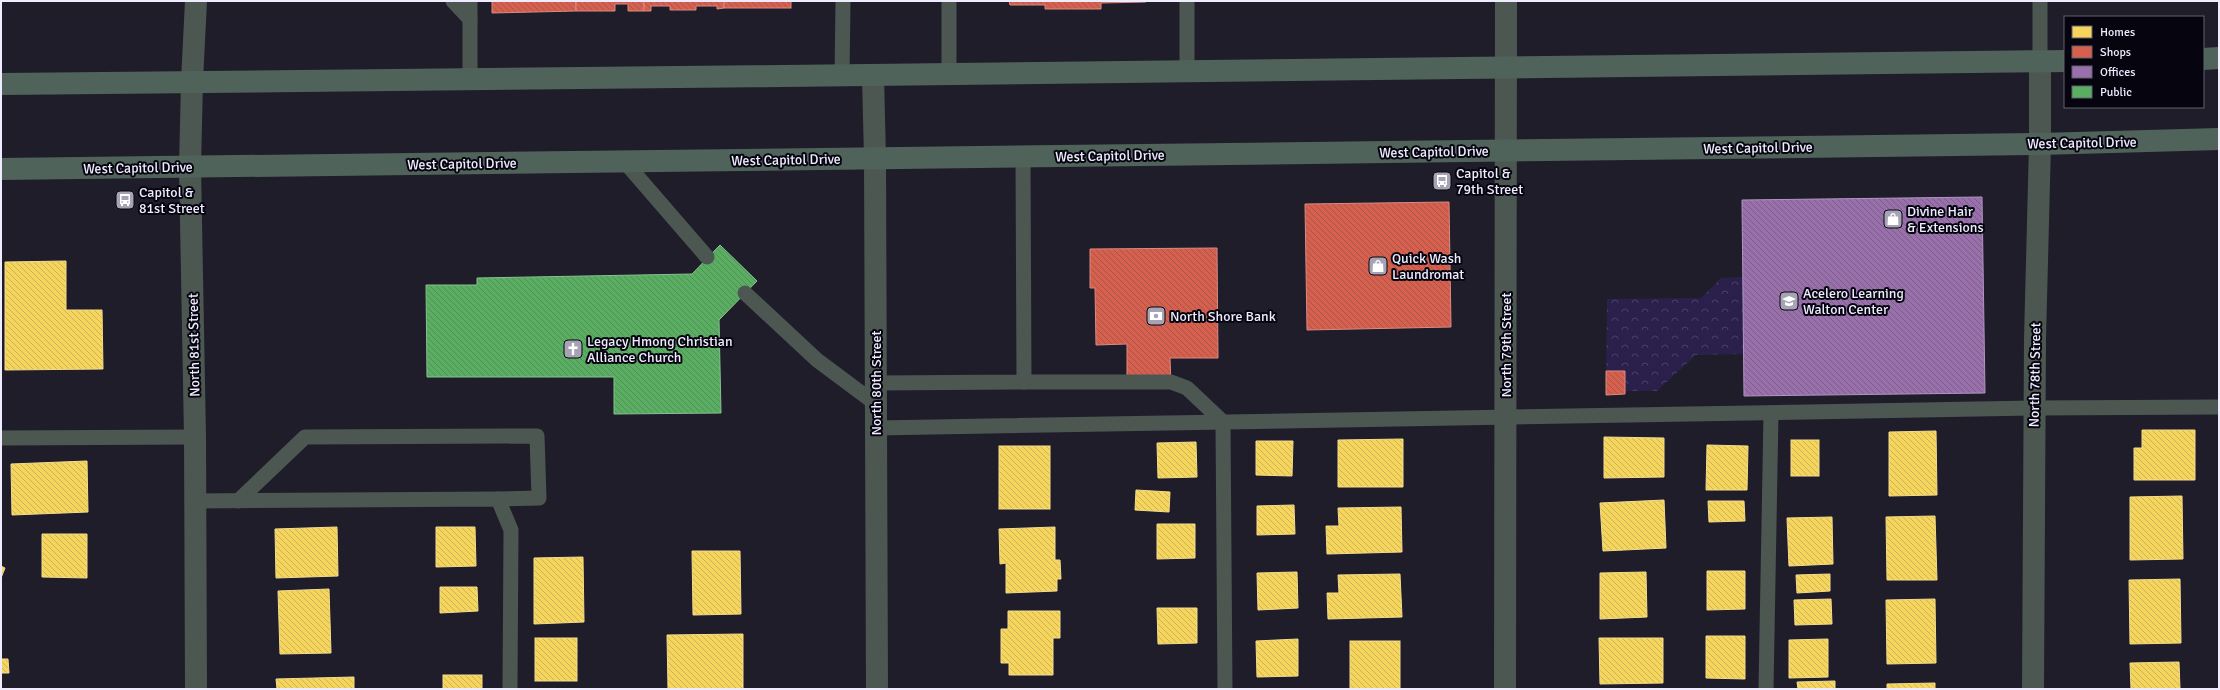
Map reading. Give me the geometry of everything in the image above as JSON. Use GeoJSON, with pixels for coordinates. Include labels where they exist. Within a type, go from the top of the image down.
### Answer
{"type":"FeatureCollection","features":[{"type":"Feature","properties":{"kind":"main road"},"geometry":{"type":"LineString","coordinates":[[2204,59],[2219,58]]}},
{"type":"Feature","properties":{"kind":"main road"},"geometry":{"type":"LineString","coordinates":[[1,84],[192,80],[873,76],[2064,61]]}},
{"type":"Feature","properties":{"kind":"main road","name":"West Capitol Drive"},"geometry":{"type":"LineString","coordinates":[[1,169],[190,168],[624,161],[2040,144],[2219,139]]}},
{"type":"Feature","properties":{"kind":"street","name":"North 81st Street"},"geometry":{"type":"LineString","coordinates":[[196,1],[190,168],[195,437],[196,689]]}},
{"type":"Feature","properties":{"kind":"street","name":"North 79th Street"},"geometry":{"type":"LineString","coordinates":[[1505,689],[1506,1]]}},
{"type":"Feature","properties":{"kind":"street","name":"North 78th Street"},"geometry":{"type":"LineString","coordinates":[[2033,689],[2034,408],[2040,144],[2040,62]]}},
{"type":"Feature","properties":{"kind":"street","name":"North 80th Street"},"geometry":{"type":"LineString","coordinates":[[873,76],[875,158],[877,689]]}},
{"type":"Feature","properties":{"kind":"lane"},"geometry":{"type":"LineString","coordinates":[[453,1],[470,19]]}},
{"type":"Feature","properties":{"kind":"lane"},"geometry":{"type":"LineString","coordinates":[[470,1],[470,79]]}},
{"type":"Feature","properties":{"kind":"lane"},"geometry":{"type":"LineString","coordinates":[[842,76],[843,1]]}},
{"type":"Feature","properties":{"kind":"lane"},"geometry":{"type":"LineString","coordinates":[[1187,1],[1187,72]]}},
{"type":"Feature","properties":{"kind":"lane"},"geometry":{"type":"LineString","coordinates":[[2040,1],[2040,62]]}},
{"type":"Feature","properties":{"kind":"lane"},"geometry":{"type":"LineString","coordinates":[[949,75],[950,2]]}},
{"type":"Feature","properties":{"kind":"lane"},"geometry":{"type":"LineString","coordinates":[[1023,156],[1024,382]]}},
{"type":"Feature","properties":{"kind":"lane"},"geometry":{"type":"LineString","coordinates":[[624,161],[707,258]]}},
{"type":"Feature","properties":{"kind":"lane"},"geometry":{"type":"LineString","coordinates":[[745,293],[817,360],[876,394],[1024,382],[1171,382],[1187,388],[1223,422],[1225,689]]}},
{"type":"Feature","properties":{"kind":"lane"},"geometry":{"type":"LineString","coordinates":[[876,428],[1506,418],[1771,412],[2219,407]]}},
{"type":"Feature","properties":{"kind":"lane"},"geometry":{"type":"LineString","coordinates":[[1766,689],[1771,412]]}},
{"type":"Feature","properties":{"kind":"lane"},"geometry":{"type":"LineString","coordinates":[[195,501],[238,501],[498,499],[539,498],[537,436],[305,438],[238,501]]}},
{"type":"Feature","properties":{"kind":"lane"},"geometry":{"type":"LineString","coordinates":[[1,438],[195,437]]}},
{"type":"Feature","properties":{"kind":"lane"},"geometry":{"type":"LineString","coordinates":[[498,499],[511,530],[510,689]]}},
{"type":"Feature","properties":{"kind":"green space"},"geometry":{"type":"Polygon","coordinates":[[[1743,277],[1744,354],[1696,355],[1657,391],[1625,391],[1606,371],[1607,299],[1701,298],[1721,278],[1743,277]]]}},
{"type":"Feature","properties":{"kind":"building: Homes"},"geometry":{"type":"Polygon","coordinates":[[[66,261],[66,310],[102,310],[103,369],[5,370],[5,262],[66,261]]]}},
{"type":"Feature","properties":{"kind":"building: Homes"},"geometry":{"type":"Polygon","coordinates":[[[2142,430],[2195,430],[2195,480],[2134,480],[2134,448],[2142,448],[2142,430]]]}},
{"type":"Feature","properties":{"kind":"building: Homes"},"geometry":{"type":"Polygon","coordinates":[[[1936,431],[1937,495],[1889,496],[1889,432],[1936,431]]]}},
{"type":"Feature","properties":{"kind":"building: Homes"},"geometry":{"type":"Polygon","coordinates":[[[1604,437],[1664,438],[1664,477],[1604,478],[1604,437]]]}},
{"type":"Feature","properties":{"kind":"building: Homes"},"geometry":{"type":"Polygon","coordinates":[[[1403,439],[1403,487],[1338,487],[1338,440],[1403,439]]]}},
{"type":"Feature","properties":{"kind":"building: Homes"},"geometry":{"type":"Polygon","coordinates":[[[1791,440],[1819,440],[1819,476],[1791,476],[1791,440]]]}},
{"type":"Feature","properties":{"kind":"building: Homes"},"geometry":{"type":"Polygon","coordinates":[[[1256,441],[1293,441],[1292,476],[1256,475],[1256,441]]]}},
{"type":"Feature","properties":{"kind":"building: Homes"},"geometry":{"type":"Polygon","coordinates":[[[1196,442],[1197,477],[1158,478],[1157,443],[1196,442]]]}},
{"type":"Feature","properties":{"kind":"building: Homes"},"geometry":{"type":"Polygon","coordinates":[[[1707,445],[1748,446],[1747,490],[1706,490],[1707,445]]]}},
{"type":"Feature","properties":{"kind":"building: Homes"},"geometry":{"type":"Polygon","coordinates":[[[999,446],[1050,446],[1050,509],[999,509],[999,446]]]}},
{"type":"Feature","properties":{"kind":"building: Homes"},"geometry":{"type":"Polygon","coordinates":[[[87,461],[88,512],[12,515],[11,464],[87,461]]]}},
{"type":"Feature","properties":{"kind":"building: Homes"},"geometry":{"type":"Polygon","coordinates":[[[1136,490],[1170,492],[1169,512],[1135,510],[1136,490]]]}},
{"type":"Feature","properties":{"kind":"building: Homes"},"geometry":{"type":"Polygon","coordinates":[[[2182,496],[2183,559],[2130,560],[2130,497],[2182,496]]]}},
{"type":"Feature","properties":{"kind":"building: Homes"},"geometry":{"type":"Polygon","coordinates":[[[1664,500],[1666,548],[1603,551],[1600,503],[1664,500]]]}},
{"type":"Feature","properties":{"kind":"building: Homes"},"geometry":{"type":"Polygon","coordinates":[[[1708,501],[1744,501],[1745,521],[1709,522],[1708,501]]]}},
{"type":"Feature","properties":{"kind":"building: Homes"},"geometry":{"type":"Polygon","coordinates":[[[1294,505],[1295,534],[1257,535],[1257,506],[1294,505]]]}},
{"type":"Feature","properties":{"kind":"building: Homes"},"geometry":{"type":"Polygon","coordinates":[[[1401,507],[1402,552],[1327,554],[1326,526],[1339,526],[1338,508],[1401,507]]]}},
{"type":"Feature","properties":{"kind":"building: Homes"},"geometry":{"type":"Polygon","coordinates":[[[1935,516],[1937,580],[1887,580],[1886,517],[1935,516]]]}},
{"type":"Feature","properties":{"kind":"building: Homes"},"geometry":{"type":"Polygon","coordinates":[[[1832,517],[1833,564],[1789,566],[1787,518],[1832,517]]]}},
{"type":"Feature","properties":{"kind":"building: Homes"},"geometry":{"type":"Polygon","coordinates":[[[1157,524],[1195,524],[1195,558],[1157,559],[1157,524]]]}},
{"type":"Feature","properties":{"kind":"building: Homes"},"geometry":{"type":"Polygon","coordinates":[[[337,527],[338,576],[276,578],[275,529],[337,527]]]}},
{"type":"Feature","properties":{"kind":"building: Homes"},"geometry":{"type":"Polygon","coordinates":[[[436,527],[475,527],[476,566],[436,567],[436,527]]]}},
{"type":"Feature","properties":{"kind":"building: Homes"},"geometry":{"type":"Polygon","coordinates":[[[1055,527],[1055,560],[1060,560],[1061,579],[1057,579],[1057,591],[1006,593],[1006,563],[1000,564],[999,529],[1055,527]]]}},
{"type":"Feature","properties":{"kind":"building: Homes"},"geometry":{"type":"Polygon","coordinates":[[[42,534],[87,534],[87,578],[42,577],[42,534]]]}},
{"type":"Feature","properties":{"kind":"building: Homes"},"geometry":{"type":"Polygon","coordinates":[[[692,551],[740,551],[741,614],[693,615],[692,551]]]}},
{"type":"Feature","properties":{"kind":"building: Homes"},"geometry":{"type":"Polygon","coordinates":[[[583,557],[584,622],[534,624],[534,558],[583,557]]]}},
{"type":"Feature","properties":{"kind":"building: Homes"},"geometry":{"type":"Polygon","coordinates":[[[1,566],[5,568],[1,578],[1,566]]]}},
{"type":"Feature","properties":{"kind":"building: Homes"},"geometry":{"type":"Polygon","coordinates":[[[1707,571],[1745,571],[1745,609],[1707,610],[1707,571]]]}},
{"type":"Feature","properties":{"kind":"building: Homes"},"geometry":{"type":"Polygon","coordinates":[[[1297,572],[1298,608],[1258,610],[1257,573],[1297,572]]]}},
{"type":"Feature","properties":{"kind":"building: Homes"},"geometry":{"type":"Polygon","coordinates":[[[1646,572],[1647,617],[1600,619],[1600,573],[1646,572]]]}},
{"type":"Feature","properties":{"kind":"building: Homes"},"geometry":{"type":"Polygon","coordinates":[[[1400,574],[1402,617],[1328,619],[1327,593],[1339,593],[1338,575],[1400,574]]]}},
{"type":"Feature","properties":{"kind":"building: Homes"},"geometry":{"type":"Polygon","coordinates":[[[1830,574],[1830,591],[1797,593],[1796,575],[1830,574]]]}},
{"type":"Feature","properties":{"kind":"building: Homes"},"geometry":{"type":"Polygon","coordinates":[[[2180,579],[2181,643],[2130,644],[2129,580],[2180,579]]]}},
{"type":"Feature","properties":{"kind":"building: Homes"},"geometry":{"type":"Polygon","coordinates":[[[440,587],[477,587],[478,611],[440,613],[440,587]]]}},
{"type":"Feature","properties":{"kind":"building: Homes"},"geometry":{"type":"Polygon","coordinates":[[[329,589],[331,653],[280,654],[278,591],[329,589]]]}},
{"type":"Feature","properties":{"kind":"building: Homes"},"geometry":{"type":"Polygon","coordinates":[[[1831,599],[1832,624],[1795,625],[1794,600],[1831,599]]]}},
{"type":"Feature","properties":{"kind":"building: Homes"},"geometry":{"type":"Polygon","coordinates":[[[1935,599],[1936,663],[1887,664],[1886,600],[1935,599]]]}},
{"type":"Feature","properties":{"kind":"building: Homes"},"geometry":{"type":"Polygon","coordinates":[[[1157,608],[1197,608],[1197,643],[1158,644],[1157,608]]]}},
{"type":"Feature","properties":{"kind":"building: Homes"},"geometry":{"type":"Polygon","coordinates":[[[1008,611],[1060,611],[1060,638],[1053,638],[1053,675],[1009,675],[1009,663],[1001,663],[1001,629],[1008,629],[1008,611]]]}},
{"type":"Feature","properties":{"kind":"building: Homes"},"geometry":{"type":"Polygon","coordinates":[[[743,634],[743,689],[668,689],[667,635],[743,634]]]}},
{"type":"Feature","properties":{"kind":"building: Homes"},"geometry":{"type":"Polygon","coordinates":[[[1706,636],[1745,636],[1745,679],[1706,678],[1706,636]]]}},
{"type":"Feature","properties":{"kind":"building: Homes"},"geometry":{"type":"Polygon","coordinates":[[[535,638],[577,638],[577,681],[535,681],[535,638]]]}},
{"type":"Feature","properties":{"kind":"building: Homes"},"geometry":{"type":"Polygon","coordinates":[[[1599,638],[1663,638],[1663,683],[1600,684],[1599,638]]]}},
{"type":"Feature","properties":{"kind":"building: Homes"},"geometry":{"type":"Polygon","coordinates":[[[1298,639],[1298,676],[1257,677],[1256,641],[1298,639]]]}},
{"type":"Feature","properties":{"kind":"building: Homes"},"geometry":{"type":"Polygon","coordinates":[[[1828,639],[1828,677],[1789,678],[1789,640],[1828,639]]]}},
{"type":"Feature","properties":{"kind":"building: Homes"},"geometry":{"type":"Polygon","coordinates":[[[1350,641],[1400,641],[1400,689],[1350,689],[1350,641]]]}},
{"type":"Feature","properties":{"kind":"building: Homes"},"geometry":{"type":"Polygon","coordinates":[[[1,659],[8,659],[9,673],[1,673],[1,659]]]}},
{"type":"Feature","properties":{"kind":"building: Homes"},"geometry":{"type":"Polygon","coordinates":[[[2179,662],[2180,689],[2131,689],[2130,663],[2179,662]]]}},
{"type":"Feature","properties":{"kind":"building: Homes"},"geometry":{"type":"Polygon","coordinates":[[[443,675],[482,675],[482,689],[443,689],[443,675]]]}},
{"type":"Feature","properties":{"kind":"building: Homes"},"geometry":{"type":"Polygon","coordinates":[[[354,677],[354,689],[277,689],[276,679],[354,677]]]}},
{"type":"Feature","properties":{"kind":"building: Homes"},"geometry":{"type":"Polygon","coordinates":[[[1835,681],[1835,689],[1798,689],[1797,682],[1835,681]]]}},
{"type":"Feature","properties":{"kind":"building: Homes"},"geometry":{"type":"Polygon","coordinates":[[[1935,683],[1935,689],[1887,689],[1887,684],[1935,683]]]}},
{"type":"Feature","properties":{"kind":"building: Shops"},"geometry":{"type":"Polygon","coordinates":[[[492,1],[576,1],[576,11],[492,13],[492,1]]]}},
{"type":"Feature","properties":{"kind":"building: Shops"},"geometry":{"type":"Polygon","coordinates":[[[576,1],[644,1],[644,11],[628,11],[628,4],[615,4],[615,11],[576,11],[576,1]]]}},
{"type":"Feature","properties":{"kind":"building: Shops"},"geometry":{"type":"Polygon","coordinates":[[[644,1],[724,1],[724,8],[717,9],[717,6],[696,6],[696,10],[670,10],[670,6],[651,6],[651,11],[644,11],[644,1]]]}},
{"type":"Feature","properties":{"kind":"building: Shops"},"geometry":{"type":"Polygon","coordinates":[[[724,1],[791,1],[791,8],[724,8],[724,1]]]}},
{"type":"Feature","properties":{"kind":"building: Shops"},"geometry":{"type":"Polygon","coordinates":[[[1009,1],[1146,2],[1101,3],[1101,9],[1045,9],[1045,5],[1010,5],[1009,1]]]}},
{"type":"Feature","properties":{"kind":"building: Shops","name":"Quick Wash Laundromat"},"geometry":{"type":"Polygon","coordinates":[[[1449,202],[1451,327],[1307,330],[1305,204],[1449,202]]]}},
{"type":"Feature","properties":{"kind":"building: Shops","name":"North Shore Bank"},"geometry":{"type":"Polygon","coordinates":[[[1217,248],[1218,358],[1170,358],[1171,386],[1127,387],[1127,344],[1096,345],[1095,288],[1090,288],[1090,249],[1217,248]]]}},
{"type":"Feature","properties":{"kind":"building: Shops"},"geometry":{"type":"Polygon","coordinates":[[[1606,371],[1625,371],[1625,394],[1606,395],[1606,371]]]}},
{"type":"Feature","properties":{"kind":"building: Offices"},"geometry":{"type":"Polygon","coordinates":[[[1982,197],[1985,393],[1744,396],[1742,200],[1982,197]]]}},
{"type":"Feature","properties":{"kind":"building: Public","name":"Legacy Hmong Christian Alliance Church"},"geometry":{"type":"Polygon","coordinates":[[[720,245],[757,281],[719,320],[721,413],[614,414],[614,377],[427,377],[426,285],[477,285],[477,278],[692,274],[720,245]]]}},
{"type":"Feature","properties":{"kind":"place","name":"Capitol & 79th Street"},"geometry":{"type":"Point","coordinates":[1442,181]}},
{"type":"Feature","properties":{"kind":"place","name":"Capitol & 81st Street"},"geometry":{"type":"Point","coordinates":[125,200]}},
{"type":"Feature","properties":{"kind":"place","name":"Divine Hair & Extensions"},"geometry":{"type":"Point","coordinates":[1893,219]}},
{"type":"Feature","properties":{"kind":"place","name":"Quick Wash Laundromat"},"geometry":{"type":"Point","coordinates":[1378,266]}},
{"type":"Feature","properties":{"kind":"place","name":"Acelero Learning Walton Center"},"geometry":{"type":"Point","coordinates":[1789,301]}},
{"type":"Feature","properties":{"kind":"place","name":"North Shore Bank"},"geometry":{"type":"Point","coordinates":[1156,316]}},
{"type":"Feature","properties":{"kind":"place","name":"Legacy Hmong Christian Alliance Church"},"geometry":{"type":"Point","coordinates":[573,349]}}]}
